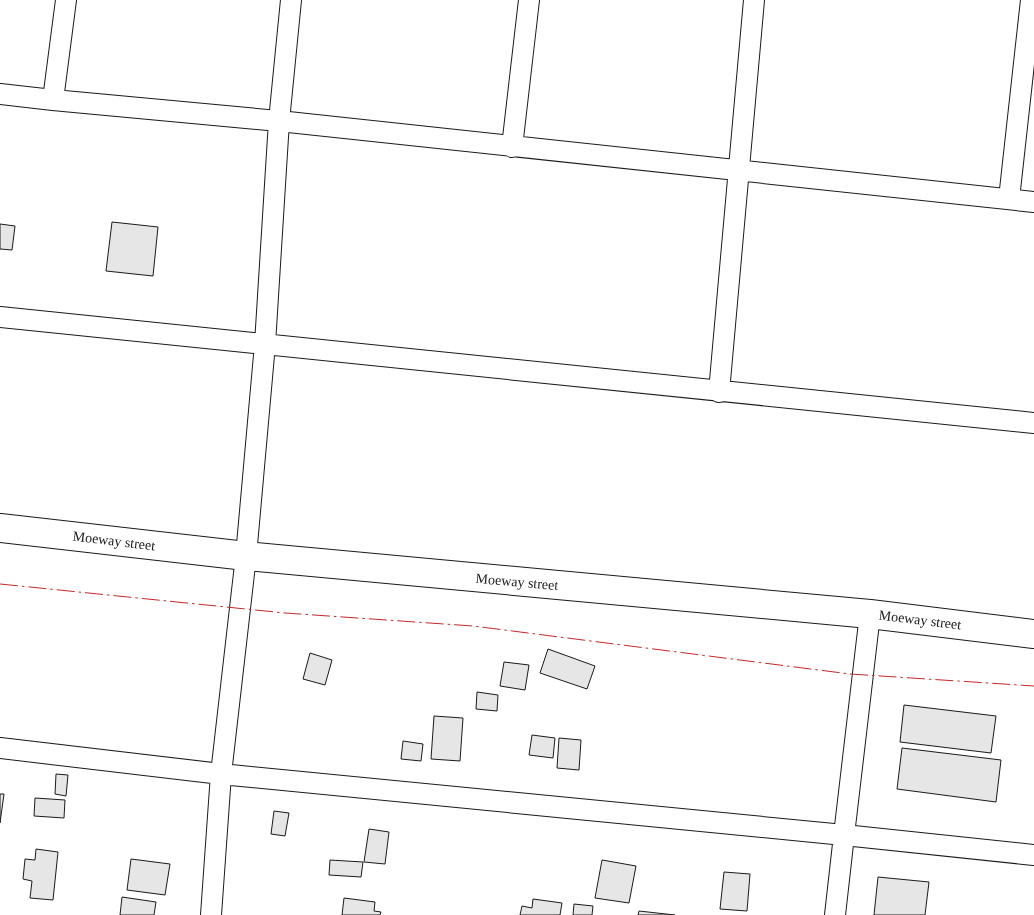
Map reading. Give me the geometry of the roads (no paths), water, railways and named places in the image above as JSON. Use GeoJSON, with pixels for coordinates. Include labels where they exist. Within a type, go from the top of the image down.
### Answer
{"type":"FeatureCollection","features":[{"type":"Feature","properties":{"kind":"street"},"geometry":{"type":"LineString","coordinates":[[53,100],[66,0]]}},
{"type":"Feature","properties":{"kind":"street"},"geometry":{"type":"LineString","coordinates":[[211,915],[221,774],[246,556],[265,344],[279,121],[291,0]]}},
{"type":"Feature","properties":{"kind":"street"},"geometry":{"type":"LineString","coordinates":[[512,147],[529,0]]}},
{"type":"Feature","properties":{"kind":"street"},"geometry":{"type":"LineString","coordinates":[[719,392],[754,0]]}},
{"type":"Feature","properties":{"kind":"street"},"geometry":{"type":"LineString","coordinates":[[1009,199],[1031,0]]}},
{"type":"Feature","properties":{"kind":"street"},"geometry":{"type":"LineString","coordinates":[[0,94],[279,121],[1034,202]]}},
{"type":"Feature","properties":{"kind":"street"},"geometry":{"type":"LineString","coordinates":[[0,317],[1034,423]]}},
{"type":"Feature","properties":{"kind":"street","name":"Moeway street"},"geometry":{"type":"LineString","coordinates":[[0,528],[246,556],[870,614],[1034,634]]}},
{"type":"Feature","properties":{"kind":"street"},"geometry":{"type":"LineString","coordinates":[[835,915],[870,614]]}},
{"type":"Feature","properties":{"kind":"street"},"geometry":{"type":"LineString","coordinates":[[0,748],[221,774],[1034,855]]}}]}
